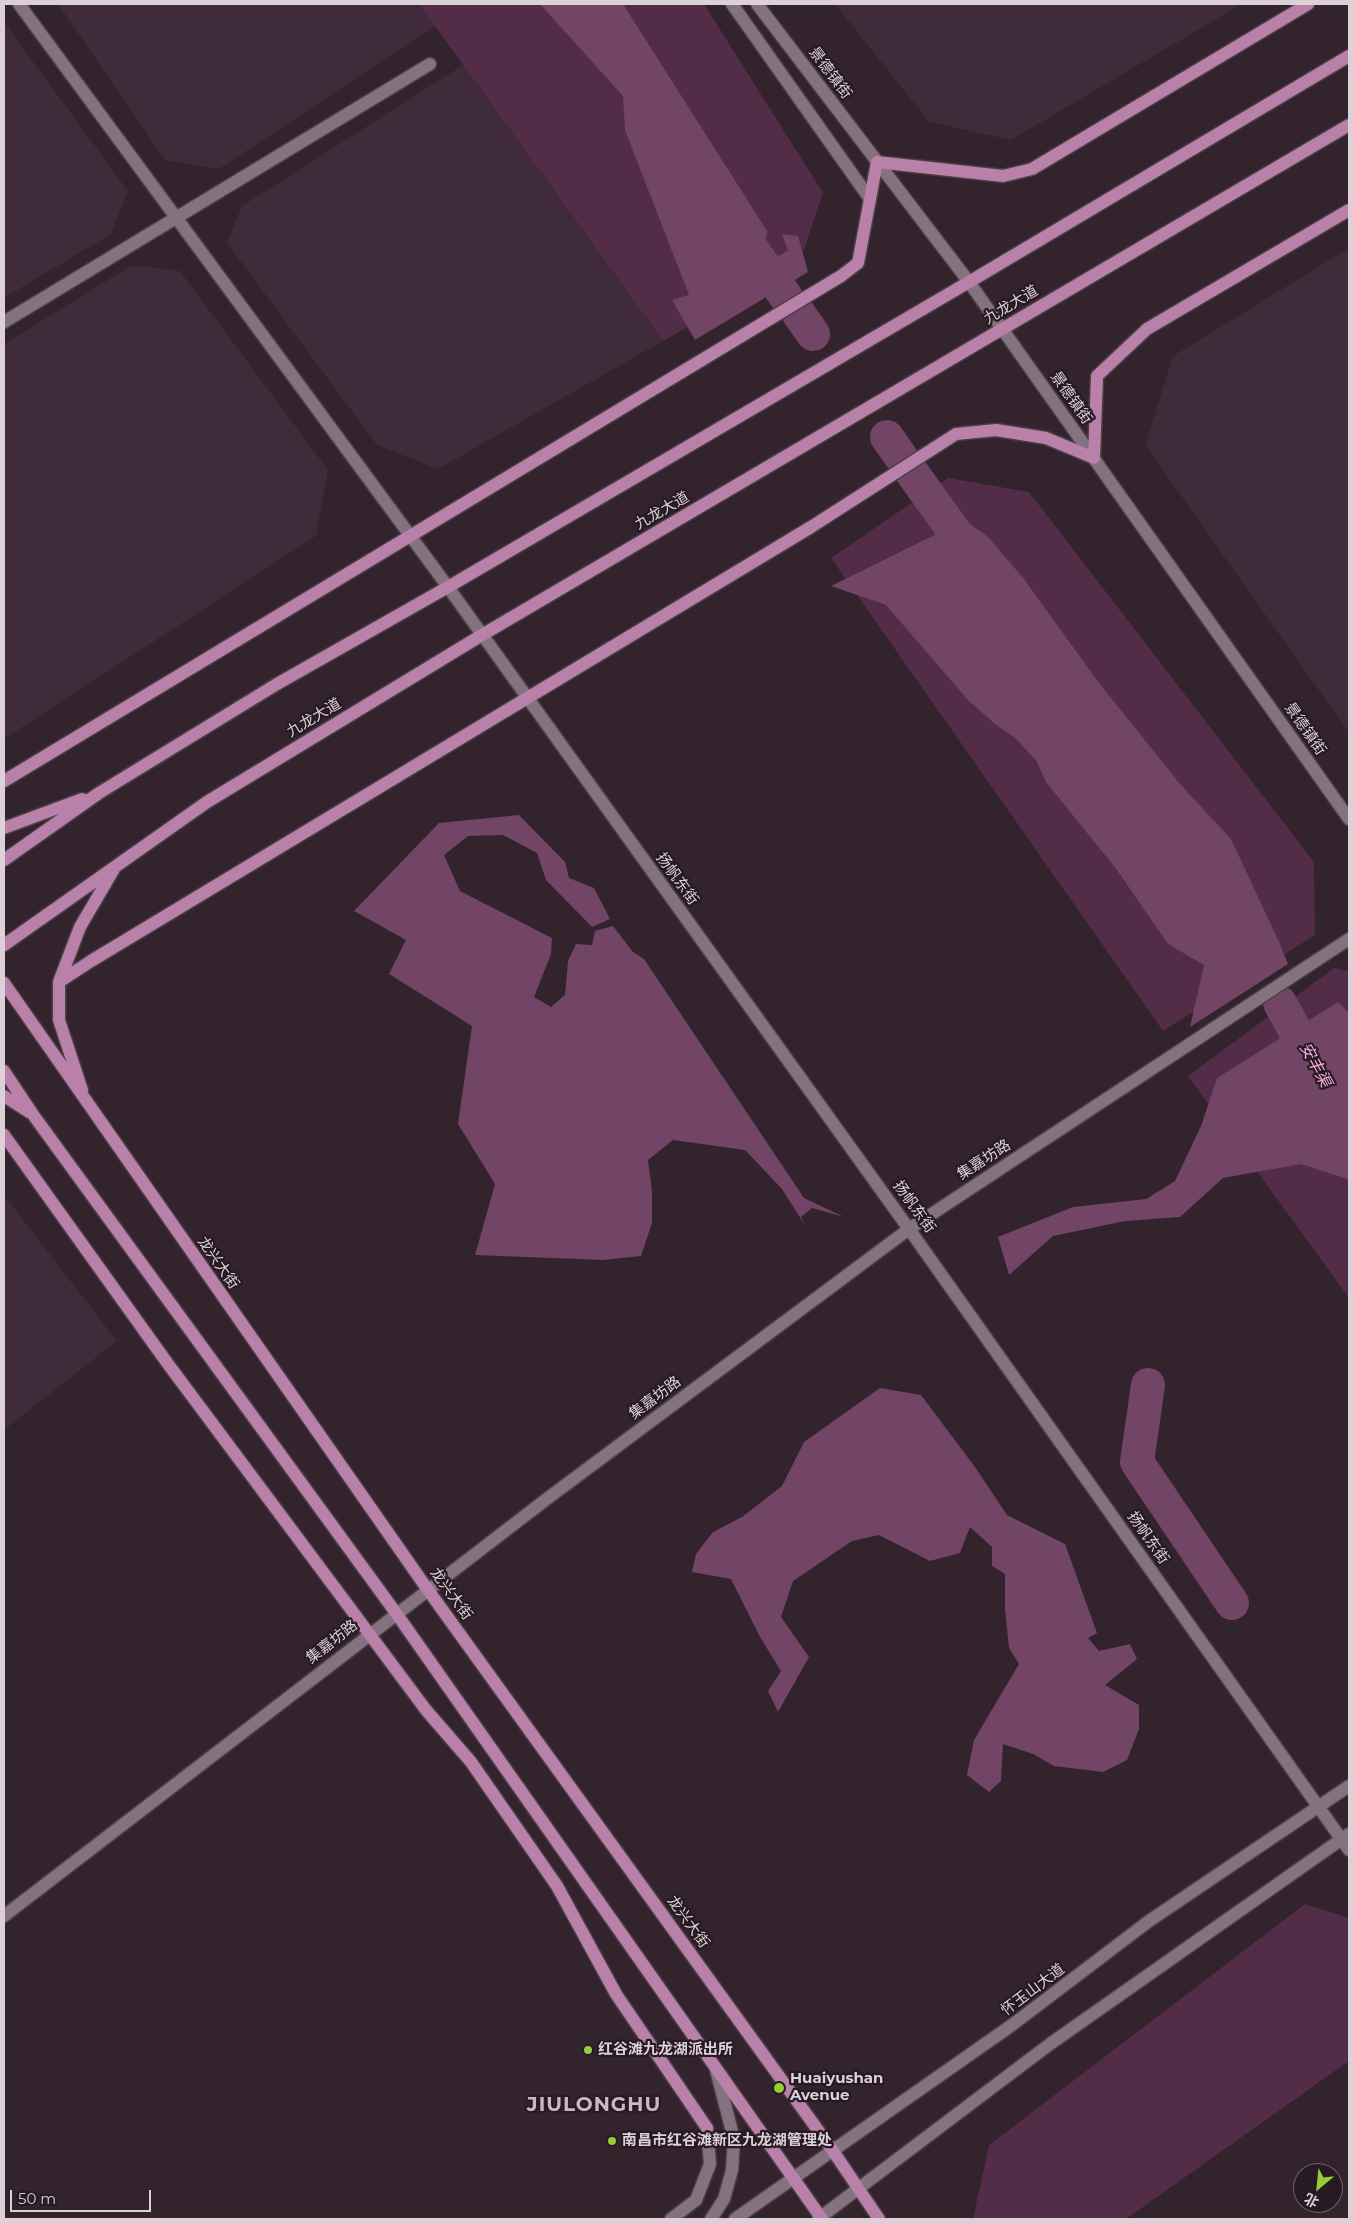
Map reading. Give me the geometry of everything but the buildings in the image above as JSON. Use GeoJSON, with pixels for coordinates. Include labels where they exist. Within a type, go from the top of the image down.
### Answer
{"type":"FeatureCollection","features":[{"type":"Feature","properties":{"kind":"main road"},"geometry":{"type":"LineString","coordinates":[[4,781],[842,276],[858,263],[877,162],[1003,176],[1032,169],[1308,4]]}},
{"type":"Feature","properties":{"kind":"main road"},"geometry":{"type":"LineString","coordinates":[[4,860],[99,793],[276,684],[448,586],[969,282],[1349,56]]}},
{"type":"Feature","properties":{"kind":"main road","name":"九龙大道"},"geometry":{"type":"LineString","coordinates":[[4,945],[207,802],[482,635],[1349,125]]}},
{"type":"Feature","properties":{"kind":"main road"},"geometry":{"type":"LineString","coordinates":[[59,982],[811,527],[956,434],[996,430],[1046,438],[1094,458],[1097,376],[1147,329],[1349,210]]}},
{"type":"Feature","properties":{"kind":"main road"},"geometry":{"type":"LineString","coordinates":[[4,828],[99,793]]}},
{"type":"Feature","properties":{"kind":"main road"},"geometry":{"type":"LineString","coordinates":[[87,1104],[59,1020],[59,982],[80,927],[116,866]]}},
{"type":"Feature","properties":{"kind":"main road","name":"龙兴大街"},"geometry":{"type":"LineString","coordinates":[[4,983],[428,1590],[833,2151],[879,2219]]}},
{"type":"Feature","properties":{"kind":"main road"},"geometry":{"type":"LineString","coordinates":[[4,1071],[34,1116],[396,1613],[795,2178],[821,2219]]}},
{"type":"Feature","properties":{"kind":"main road"},"geometry":{"type":"LineString","coordinates":[[4,1096],[34,1116]]}},
{"type":"Feature","properties":{"kind":"main road"},"geometry":{"type":"LineString","coordinates":[[4,1135],[157,1349],[426,1710],[470,1762],[558,1886],[616,1994],[707,2128]]}},
{"type":"Feature","properties":{"kind":"street","name":"扬帆东街"},"geometry":{"type":"LineString","coordinates":[[19,4],[448,586],[909,1229],[1319,1807],[1345,1836],[1349,1850]]}},
{"type":"Feature","properties":{"kind":"street"},"geometry":{"type":"LineString","coordinates":[[732,4],[870,199]]}},
{"type":"Feature","properties":{"kind":"street","name":"景德镇街"},"geometry":{"type":"LineString","coordinates":[[756,4],[969,282],[1349,819]]}},
{"type":"Feature","properties":{"kind":"street"},"geometry":{"type":"LineString","coordinates":[[4,322],[430,64]]}},
{"type":"Feature","properties":{"kind":"street","name":"集嘉坊路"},"geometry":{"type":"LineString","coordinates":[[4,1916],[396,1613],[909,1229],[1349,939]]}},
{"type":"Feature","properties":{"kind":"street","name":"怀玉山大道"},"geometry":{"type":"LineString","coordinates":[[735,2219],[1012,2026],[1149,1922],[1349,1786]]}},
{"type":"Feature","properties":{"kind":"street"},"geometry":{"type":"LineString","coordinates":[[821,2219],[1050,2044],[1345,1836]]}},
{"type":"Feature","properties":{"kind":"street"},"geometry":{"type":"LineString","coordinates":[[711,2219],[724,2199],[732,2170],[734,2139],[715,2065]]}},
{"type":"Feature","properties":{"kind":"street"},"geometry":{"type":"LineString","coordinates":[[671,2219],[696,2200],[707,2173],[710,2164],[707,2128]]}},
{"type":"Feature","properties":{"kind":"shaded area"},"geometry":{"type":"Polygon","coordinates":[[[58,4],[419,4],[436,26],[219,169],[165,160],[58,4]]]}},
{"type":"Feature","properties":{"kind":"shaded area"},"geometry":{"type":"Polygon","coordinates":[[[419,4],[704,4],[823,193],[799,264],[663,341],[419,4]]]}},
{"type":"Feature","properties":{"kind":"shaded area"},"geometry":{"type":"Polygon","coordinates":[[[835,4],[1242,4],[1011,140],[929,122],[835,4]]]}},
{"type":"Feature","properties":{"kind":"shaded area"},"geometry":{"type":"Polygon","coordinates":[[[4,22],[128,191],[111,234],[4,298],[4,22]]]}},
{"type":"Feature","properties":{"kind":"shaded area"},"geometry":{"type":"Polygon","coordinates":[[[463,65],[663,341],[438,469],[377,445],[227,243],[242,206],[463,65]]]}},
{"type":"Feature","properties":{"kind":"shaded area"},"geometry":{"type":"Polygon","coordinates":[[[1349,248],[1349,733],[1145,445],[1173,356],[1349,248]]]}},
{"type":"Feature","properties":{"kind":"shaded area"},"geometry":{"type":"Polygon","coordinates":[[[132,265],[180,271],[328,470],[316,536],[4,739],[4,344],[132,265]]]}},
{"type":"Feature","properties":{"kind":"shaded area"},"geometry":{"type":"Polygon","coordinates":[[[948,478],[1029,492],[1314,862],[1315,935],[1163,1031],[831,558],[948,478]]]}},
{"type":"Feature","properties":{"kind":"shaded area"},"geometry":{"type":"Polygon","coordinates":[[[1334,968],[1349,971],[1349,1298],[1188,1076],[1334,968]]]}},
{"type":"Feature","properties":{"kind":"shaded area"},"geometry":{"type":"Polygon","coordinates":[[[4,1195],[117,1341],[4,1430],[4,1195]]]}},
{"type":"Feature","properties":{"kind":"shaded area"},"geometry":{"type":"Polygon","coordinates":[[[1305,1904],[1349,1918],[1349,2061],[1126,2219],[973,2219],[989,2145],[1305,1904]]]}},
{"type":"Feature","properties":{"kind":"water"},"geometry":{"type":"Polygon","coordinates":[[[540,4],[623,4],[767,231],[765,245],[776,258],[788,250],[782,234],[798,236],[808,272],[695,340],[672,300],[689,295],[625,130],[623,96],[540,4]]]}},
{"type":"Feature","properties":{"kind":"water"},"geometry":{"type":"Polygon","coordinates":[[[965,520],[988,537],[1024,579],[1099,683],[1180,784],[1231,839],[1280,944],[1288,964],[1190,1027],[1204,965],[1168,944],[1117,870],[1046,782],[1036,760],[1015,738],[995,724],[967,699],[886,605],[831,586],[965,520]]]}},
{"type":"Feature","properties":{"kind":"water"},"geometry":{"type":"Polygon","coordinates":[[[519,815],[565,862],[569,878],[594,888],[610,919],[592,927],[546,880],[537,853],[503,835],[468,836],[444,855],[460,891],[552,938],[551,954],[534,997],[551,1007],[565,995],[568,961],[576,944],[592,945],[595,931],[613,926],[633,952],[644,959],[804,1198],[844,1217],[812,1208],[801,1217],[806,1227],[782,1189],[745,1150],[673,1140],[648,1160],[652,1191],[652,1223],[641,1256],[603,1260],[475,1255],[495,1184],[458,1124],[472,1026],[389,974],[406,940],[354,911],[439,823],[519,815]]]}},
{"type":"Feature","properties":{"kind":"water"},"geometry":{"type":"Polygon","coordinates":[[[1338,1002],[1349,1013],[1349,1182],[1347,1179],[1301,1164],[1223,1178],[1180,1217],[1125,1221],[1053,1236],[1009,1275],[998,1237],[1073,1207],[1146,1199],[1175,1181],[1201,1126],[1217,1078],[1338,1002]]]}},
{"type":"Feature","properties":{"kind":"water"},"geometry":{"type":"Polygon","coordinates":[[[880,1388],[921,1395],[975,1467],[1007,1515],[1065,1544],[1097,1633],[1088,1638],[1099,1651],[1130,1644],[1137,1659],[1105,1685],[1139,1705],[1139,1729],[1127,1760],[1103,1772],[1054,1766],[1033,1754],[1003,1744],[1001,1781],[989,1792],[967,1775],[974,1740],[1019,1664],[1009,1648],[1005,1609],[1005,1574],[992,1566],[992,1547],[970,1527],[960,1553],[930,1561],[879,1535],[852,1541],[793,1581],[781,1617],[809,1657],[778,1712],[768,1691],[781,1671],[760,1637],[731,1579],[692,1572],[696,1554],[713,1532],[742,1517],[782,1486],[804,1442],[880,1388]]]}},
{"type":"Feature","properties":{"kind":"waterway"},"geometry":{"type":"LineString","coordinates":[[754,252],[786,297]]}},
{"type":"Feature","properties":{"kind":"waterway"},"geometry":{"type":"LineString","coordinates":[[799,314],[813,334]]}},
{"type":"Feature","properties":{"kind":"waterway"},"geometry":{"type":"LineString","coordinates":[[887,437],[901,457]]}},
{"type":"Feature","properties":{"kind":"waterway"},"geometry":{"type":"LineString","coordinates":[[913,474],[977,563]]}},
{"type":"Feature","properties":{"kind":"waterway","name":"安丰渠"},"geometry":{"type":"LineString","coordinates":[[1280,1003],[1349,1127]]}},
{"type":"Feature","properties":{"kind":"waterway"},"geometry":{"type":"LineString","coordinates":[[1148,1385],[1137,1462],[1232,1603]]}},
{"type":"Feature","properties":{"kind":"place","name":"红谷滩九龙湖派出所"},"geometry":{"type":"Point","coordinates":[588,2050]}},
{"type":"Feature","properties":{"kind":"place","name":"Huaiyushan Avenue"},"geometry":{"type":"Point","coordinates":[779,2088]}},
{"type":"Feature","properties":{"kind":"place","name":"南昌市红谷滩新区九龙湖管理处"},"geometry":{"type":"Point","coordinates":[612,2141]}},
{"type":"Feature","properties":{"kind":"district","name":"JIULONGHU"},"geometry":{"type":"Point","coordinates":[594,2105]}}]}
